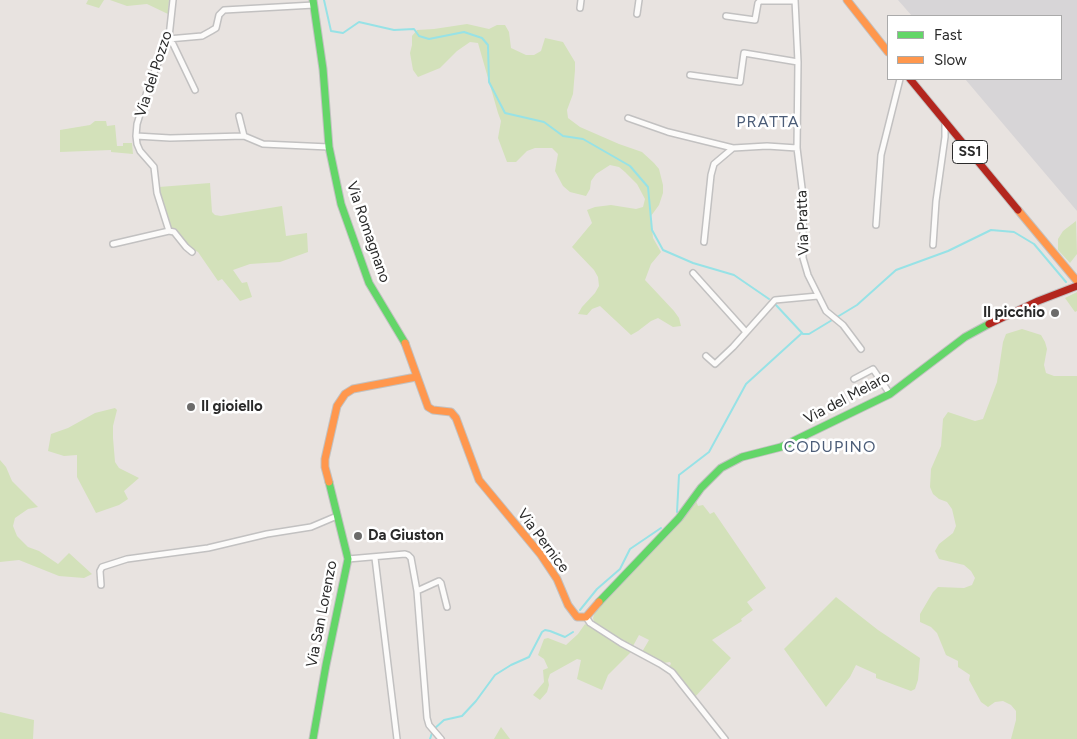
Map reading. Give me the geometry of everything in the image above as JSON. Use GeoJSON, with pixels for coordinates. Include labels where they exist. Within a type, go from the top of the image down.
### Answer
{"type":"FeatureCollection","features":[{"type":"Feature","properties":{"kind":"street","name":"Via del Pozzo"},"geometry":{"type":"LineString","coordinates":[[173,0],[168,39],[150,82],[137,124],[136,136],[137,144],[154,167],[157,193],[169,231],[174,232],[192,252]]}},
{"type":"Feature","properties":{"kind":"street"},"geometry":{"type":"LineString","coordinates":[[580,8],[581,0]]}},
{"type":"Feature","properties":{"kind":"street"},"geometry":{"type":"LineString","coordinates":[[637,14],[639,0]]}},
{"type":"Feature","properties":{"kind":"street"},"geometry":{"type":"LineString","coordinates":[[847,0],[887,51]]}},
{"type":"Feature","properties":{"kind":"street","name":"Via Pratta"},"geometry":{"type":"LineString","coordinates":[[726,16],[755,20],[760,1],[795,1],[798,62],[797,148],[803,196],[803,258],[808,276],[828,313],[838,320],[862,349]]}},
{"type":"Feature","properties":{"kind":"street","name":"Via Romagnano"},"geometry":{"type":"LineString","coordinates":[[168,39],[207,34],[216,28],[219,15],[224,10],[314,2],[323,69],[330,146],[341,204],[375,295],[404,343],[416,377]]}},
{"type":"Feature","properties":{"kind":"street"},"geometry":{"type":"LineString","coordinates":[[168,39],[173,44],[195,90]]}},
{"type":"Feature","properties":{"kind":"street"},"geometry":{"type":"LineString","coordinates":[[690,75],[740,82],[744,53],[798,62]]}},
{"type":"Feature","properties":{"kind":"street"},"geometry":{"type":"LineString","coordinates":[[876,225],[880,155],[900,80]]}},
{"type":"Feature","properties":{"kind":"street","name":"SS1"},"geometry":{"type":"LineString","coordinates":[[911,80],[1077,281]]}},
{"type":"Feature","properties":{"kind":"street"},"geometry":{"type":"LineString","coordinates":[[239,116],[244,136]]}},
{"type":"Feature","properties":{"kind":"street"},"geometry":{"type":"LineString","coordinates":[[628,118],[668,132],[733,148],[767,146],[797,148]]}},
{"type":"Feature","properties":{"kind":"street"},"geometry":{"type":"LineString","coordinates":[[932,245],[945,122]]}},
{"type":"Feature","properties":{"kind":"street"},"geometry":{"type":"LineString","coordinates":[[136,136],[170,138],[244,136],[263,144],[330,146]]}},
{"type":"Feature","properties":{"kind":"street"},"geometry":{"type":"LineString","coordinates":[[704,242],[714,164],[733,148]]}},
{"type":"Feature","properties":{"kind":"street"},"geometry":{"type":"LineString","coordinates":[[113,244],[169,231]]}},
{"type":"Feature","properties":{"kind":"street"},"geometry":{"type":"LineString","coordinates":[[693,273],[746,332]]}},
{"type":"Feature","properties":{"kind":"street","name":"Via del Melaro"},"geometry":{"type":"LineString","coordinates":[[584,618],[679,518],[701,488],[721,468],[742,457],[781,447],[890,394],[965,337],[984,326],[1038,301],[1077,286]]}},
{"type":"Feature","properties":{"kind":"street"},"geometry":{"type":"LineString","coordinates":[[706,356],[715,364],[733,347],[775,300],[818,296]]}},
{"type":"Feature","properties":{"kind":"street"},"geometry":{"type":"LineString","coordinates":[[854,379],[873,369],[890,394]]}},
{"type":"Feature","properties":{"kind":"street","name":"Via San Lorenzo"},"geometry":{"type":"LineString","coordinates":[[313,739],[348,559],[325,467],[325,458],[337,406],[345,394],[354,389],[416,377]]}},
{"type":"Feature","properties":{"kind":"street","name":"Via Pernice"},"geometry":{"type":"LineString","coordinates":[[416,377],[428,407],[433,410],[451,412],[456,418],[478,480],[545,562],[557,579],[574,613],[672,672],[725,739]]}},
{"type":"Feature","properties":{"kind":"street"},"geometry":{"type":"LineString","coordinates":[[101,585],[100,571],[102,567],[127,559],[208,548],[266,534],[311,527],[337,516]]}},
{"type":"Feature","properties":{"kind":"street"},"geometry":{"type":"LineString","coordinates":[[348,559],[405,554],[411,558],[417,592],[427,718],[429,725],[442,739]]}},
{"type":"Feature","properties":{"kind":"street"},"geometry":{"type":"LineString","coordinates":[[375,558],[397,739]]}},
{"type":"Feature","properties":{"kind":"street"},"geometry":{"type":"LineString","coordinates":[[417,592],[439,581],[447,607]]}},
{"type":"Feature","properties":{"kind":"shaded area"},"geometry":{"type":"Polygon","coordinates":[[[898,0],[1077,0],[1077,211],[966,80],[1062,80],[1062,15],[911,15],[898,0]]]}},
{"type":"Feature","properties":{"kind":"green space"},"geometry":{"type":"Polygon","coordinates":[[[88,0],[104,0],[99,8],[86,4],[88,0]]]}},
{"type":"Feature","properties":{"kind":"green space"},"geometry":{"type":"Polygon","coordinates":[[[110,0],[169,0],[168,14],[147,4],[127,6],[110,0]]]}},
{"type":"Feature","properties":{"kind":"green space"},"geometry":{"type":"Polygon","coordinates":[[[467,24],[489,29],[497,25],[505,25],[509,32],[511,48],[526,55],[534,55],[541,51],[545,38],[563,42],[575,62],[573,94],[567,110],[568,118],[580,127],[642,152],[659,169],[663,193],[659,205],[651,216],[653,238],[661,252],[651,264],[645,280],[674,311],[679,318],[681,326],[673,327],[658,318],[631,335],[600,306],[592,309],[587,315],[578,314],[599,286],[598,277],[594,270],[572,247],[592,223],[587,210],[611,205],[636,209],[643,207],[645,199],[637,184],[625,172],[619,167],[610,165],[596,174],[591,181],[590,189],[586,196],[570,192],[563,186],[555,171],[558,154],[552,148],[535,148],[527,151],[516,162],[507,162],[498,138],[501,121],[478,43],[470,42],[457,51],[440,68],[418,77],[413,70],[410,53],[412,36],[417,30],[467,24]]]}},
{"type":"Feature","properties":{"kind":"green space"},"geometry":{"type":"Polygon","coordinates":[[[95,121],[106,121],[107,126],[115,125],[117,146],[123,146],[123,143],[132,143],[133,154],[111,152],[111,150],[60,152],[60,130],[90,125],[95,121]]]}},
{"type":"Feature","properties":{"kind":"green space"},"geometry":{"type":"Polygon","coordinates":[[[210,183],[212,212],[215,215],[221,216],[282,206],[286,236],[307,233],[308,252],[280,262],[250,264],[233,270],[242,283],[247,282],[252,297],[240,301],[222,279],[218,281],[198,252],[189,247],[174,228],[171,228],[167,220],[159,187],[210,183]]]}},
{"type":"Feature","properties":{"kind":"green space"},"geometry":{"type":"Polygon","coordinates":[[[1076,221],[1077,254],[1070,263],[1058,250],[1058,239],[1063,231],[1076,221]]]}},
{"type":"Feature","properties":{"kind":"green space"},"geometry":{"type":"Polygon","coordinates":[[[1077,292],[1077,311],[1075,312],[1065,298],[1077,292]]]}},
{"type":"Feature","properties":{"kind":"green space"},"geometry":{"type":"Polygon","coordinates":[[[1022,329],[1041,335],[1045,342],[1047,349],[1044,365],[1046,373],[1054,376],[1077,376],[1077,739],[1011,739],[1016,720],[1016,711],[1011,705],[1003,701],[995,702],[988,707],[981,702],[969,680],[970,675],[958,667],[958,661],[946,655],[937,633],[931,627],[920,622],[920,614],[938,587],[964,588],[972,585],[975,578],[964,565],[939,559],[935,551],[939,544],[953,533],[956,526],[952,509],[947,502],[933,494],[930,487],[931,469],[941,446],[943,419],[948,412],[975,421],[983,419],[997,382],[1006,334],[1022,329]]]}},
{"type":"Feature","properties":{"kind":"green space"},"geometry":{"type":"Polygon","coordinates":[[[115,408],[117,410],[113,426],[113,438],[115,462],[119,468],[139,478],[124,491],[128,499],[119,505],[96,513],[77,477],[77,455],[64,456],[48,451],[51,434],[68,428],[95,413],[115,408]]]}},
{"type":"Feature","properties":{"kind":"green space"},"geometry":{"type":"Polygon","coordinates":[[[0,460],[6,467],[12,481],[38,507],[28,509],[15,518],[13,526],[17,536],[28,547],[39,551],[58,564],[69,553],[92,574],[84,578],[59,576],[19,560],[0,562],[0,460]]]}},
{"type":"Feature","properties":{"kind":"green space"},"geometry":{"type":"Polygon","coordinates":[[[696,501],[698,506],[703,505],[710,514],[714,512],[766,588],[747,602],[753,610],[741,619],[742,621],[712,640],[731,658],[694,698],[669,666],[670,662],[663,663],[642,652],[649,640],[639,635],[633,646],[624,640],[622,641],[594,622],[593,618],[600,604],[667,537],[696,501]]]}},
{"type":"Feature","properties":{"kind":"green space"},"geometry":{"type":"Polygon","coordinates":[[[836,597],[878,630],[920,658],[918,680],[915,689],[911,691],[876,678],[876,674],[856,665],[850,677],[826,707],[784,649],[836,597]]]}},
{"type":"Feature","properties":{"kind":"green space"},"geometry":{"type":"Polygon","coordinates":[[[585,624],[632,651],[608,675],[602,690],[577,679],[581,660],[577,659],[550,674],[547,692],[540,700],[533,695],[544,682],[543,670],[548,668],[544,659],[538,655],[544,639],[548,638],[566,645],[578,634],[585,624]]]}},
{"type":"Feature","properties":{"kind":"green space"},"geometry":{"type":"Polygon","coordinates":[[[0,712],[34,720],[33,739],[0,739],[0,712]]]}},
{"type":"Feature","properties":{"kind":"green space"},"geometry":{"type":"Polygon","coordinates":[[[501,727],[510,739],[494,739],[501,727]]]}},
{"type":"Feature","properties":{"kind":"waterway"},"geometry":{"type":"LineString","coordinates":[[324,0],[331,31],[343,33],[359,22],[394,30],[414,29],[419,36],[429,39],[464,32],[482,38],[488,45],[489,82],[505,113],[544,122],[563,136],[583,139],[630,166],[648,187],[652,230],[663,250],[693,263],[734,275],[769,299]]}},
{"type":"Feature","properties":{"kind":"waterway"},"geometry":{"type":"LineString","coordinates":[[775,304],[803,334],[809,334],[857,305],[896,270],[948,251],[991,230],[1014,232],[1034,244],[1066,282]]}},
{"type":"Feature","properties":{"kind":"waterway"},"geometry":{"type":"LineString","coordinates":[[677,512],[679,475],[709,452],[746,384],[802,333]]}},
{"type":"Feature","properties":{"kind":"waterway"},"geometry":{"type":"LineString","coordinates":[[580,610],[597,589],[620,569],[630,549],[661,528]]}},
{"type":"Feature","properties":{"kind":"waterway"},"geometry":{"type":"LineString","coordinates":[[434,729],[444,720],[462,716],[476,701],[495,675],[529,657],[542,632],[545,630],[550,631],[565,637],[573,632]]}},
{"type":"Feature","properties":{"kind":"waterway"},"geometry":{"type":"LineString","coordinates":[[430,739],[432,733]]}},
{"type":"Feature","properties":{"kind":"traffic: fast"},"geometry":{"type":"LineString","coordinates":[[313,0],[323,69],[329,147],[341,204],[369,283],[405,343]]}},
{"type":"Feature","properties":{"kind":"traffic: fast"},"geometry":{"type":"LineString","coordinates":[[599,602],[679,518],[701,488],[721,468],[742,457],[781,447],[890,394],[965,337],[989,324]]}},
{"type":"Feature","properties":{"kind":"traffic: fast"},"geometry":{"type":"LineString","coordinates":[[313,739],[348,559],[329,482]]}},
{"type":"Feature","properties":{"kind":"traffic: slow"},"geometry":{"type":"LineString","coordinates":[[847,0],[887,51]]}},
{"type":"Feature","properties":{"kind":"traffic: slow"},"geometry":{"type":"LineString","coordinates":[[1018,210],[1077,281]]}},
{"type":"Feature","properties":{"kind":"traffic: slow"},"geometry":{"type":"LineString","coordinates":[[405,343],[428,407],[433,410],[451,412],[456,418],[479,480],[541,555],[557,579],[568,605],[577,617],[586,617],[599,602]]}},
{"type":"Feature","properties":{"kind":"traffic: slow"},"geometry":{"type":"LineString","coordinates":[[329,482],[325,459],[337,406],[345,394],[353,389],[416,377]]}},
{"type":"Feature","properties":{"kind":"traffic: jam"},"geometry":{"type":"LineString","coordinates":[[911,80],[1018,210]]}},
{"type":"Feature","properties":{"kind":"traffic: jam"},"geometry":{"type":"LineString","coordinates":[[989,324],[1038,301],[1077,286]]}},
{"type":"Feature","properties":{"kind":"place","name":"Il picchio"},"geometry":{"type":"Point","coordinates":[1055,313]}},
{"type":"Feature","properties":{"kind":"place","name":"Il gioiello"},"geometry":{"type":"Point","coordinates":[191,407]}},
{"type":"Feature","properties":{"kind":"place","name":"Da Giuston"},"geometry":{"type":"Point","coordinates":[358,536]}},
{"type":"Feature","properties":{"kind":"district","name":"PRATTA"},"geometry":{"type":"Point","coordinates":[768,122]}},
{"type":"Feature","properties":{"kind":"district","name":"CODUPINO"},"geometry":{"type":"Point","coordinates":[830,447]}}]}
